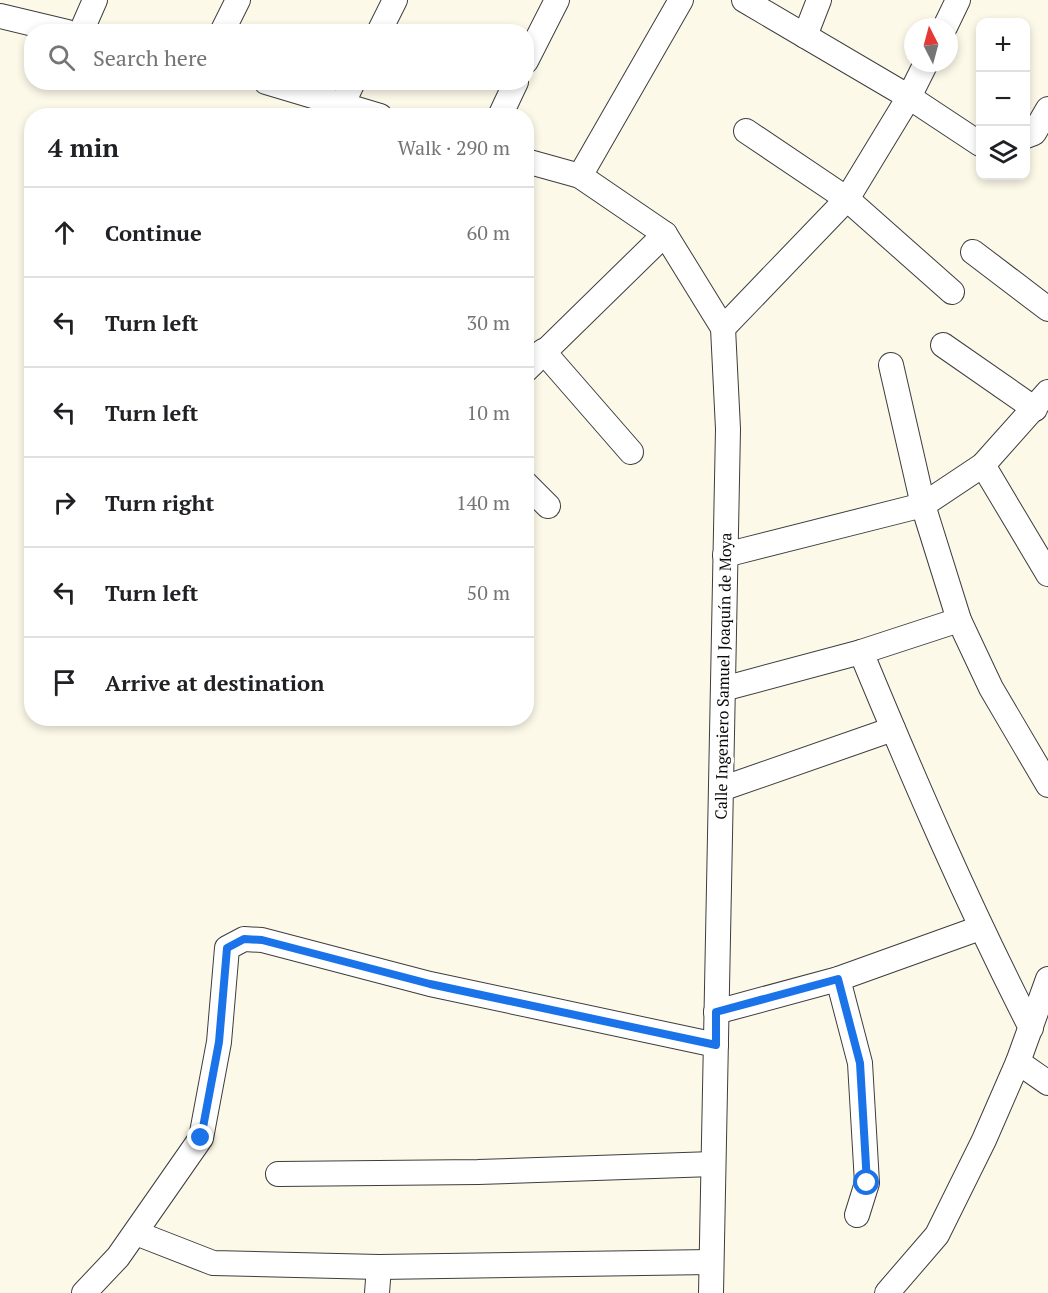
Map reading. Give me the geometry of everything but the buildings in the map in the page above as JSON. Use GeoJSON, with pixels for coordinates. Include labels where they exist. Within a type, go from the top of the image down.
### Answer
{"type":"FeatureCollection","features":[{"type":"Feature","properties":{"kind":"street"},"geometry":{"type":"LineString","coordinates":[[84,24],[95,0]]}},
{"type":"Feature","properties":{"kind":"street"},"geometry":{"type":"LineString","coordinates":[[226,24],[238,0]]}},
{"type":"Feature","properties":{"kind":"street"},"geometry":{"type":"LineString","coordinates":[[383,24],[396,0]]}},
{"type":"Feature","properties":{"kind":"street"},"geometry":{"type":"LineString","coordinates":[[534,46],[557,0]]}},
{"type":"Feature","properties":{"kind":"street"},"geometry":{"type":"LineString","coordinates":[[580,176],[681,0]]}},
{"type":"Feature","properties":{"kind":"street"},"geometry":{"type":"LineString","coordinates":[[744,0],[909,97],[976,141]]}},
{"type":"Feature","properties":{"kind":"street"},"geometry":{"type":"LineString","coordinates":[[805,36],[819,0]]}},
{"type":"Feature","properties":{"kind":"street"},"geometry":{"type":"LineString","coordinates":[[949,18],[958,0]]}},
{"type":"Feature","properties":{"kind":"street"},"geometry":{"type":"LineString","coordinates":[[0,16],[34,24]]}},
{"type":"Feature","properties":{"kind":"street"},"geometry":{"type":"LineString","coordinates":[[723,328],[847,199],[909,97],[922,72]]}},
{"type":"Feature","properties":{"kind":"street"},"geometry":{"type":"LineString","coordinates":[[287,90],[335,108]]}},
{"type":"Feature","properties":{"kind":"street"},"geometry":{"type":"LineString","coordinates":[[341,108],[349,90]]}},
{"type":"Feature","properties":{"kind":"street"},"geometry":{"type":"LineString","coordinates":[[504,108],[512,90]]}},
{"type":"Feature","properties":{"kind":"street"},"geometry":{"type":"LineString","coordinates":[[1030,135],[1035,133],[1048,109]]}},
{"type":"Feature","properties":{"kind":"street"},"geometry":{"type":"LineString","coordinates":[[746,131],[847,199],[952,292]]}},
{"type":"Feature","properties":{"kind":"street","name":"Calle Ingeniero Samuel Joaquín de Moya"},"geometry":{"type":"LineString","coordinates":[[534,163],[580,176],[665,234],[723,328],[728,429],[711,1293]]}},
{"type":"Feature","properties":{"kind":"street"},"geometry":{"type":"LineString","coordinates":[[534,361],[665,234]]}},
{"type":"Feature","properties":{"kind":"street"},"geometry":{"type":"LineString","coordinates":[[973,252],[1048,309]]}},
{"type":"Feature","properties":{"kind":"street"},"geometry":{"type":"LineString","coordinates":[[725,555],[923,505],[983,465],[1041,400],[944,345]]}},
{"type":"Feature","properties":{"kind":"street"},"geometry":{"type":"LineString","coordinates":[[543,351],[631,452]]}},
{"type":"Feature","properties":{"kind":"street"},"geometry":{"type":"LineString","coordinates":[[891,365],[923,505],[958,620],[991,688],[1048,785]]}},
{"type":"Feature","properties":{"kind":"street"},"geometry":{"type":"LineString","coordinates":[[983,465],[1048,574]]}},
{"type":"Feature","properties":{"kind":"street"},"geometry":{"type":"LineString","coordinates":[[534,492],[548,507]]}},
{"type":"Feature","properties":{"kind":"street"},"geometry":{"type":"LineString","coordinates":[[723,689],[861,652],[958,620]]}},
{"type":"Feature","properties":{"kind":"street"},"geometry":{"type":"LineString","coordinates":[[861,652],[980,928],[1030,1028]]}},
{"type":"Feature","properties":{"kind":"street"},"geometry":{"type":"LineString","coordinates":[[721,789],[893,729]]}},
{"type":"Feature","properties":{"kind":"street"},"geometry":{"type":"LineString","coordinates":[[716,1012],[838,979],[980,928]]}},
{"type":"Feature","properties":{"kind":"street"},"geometry":{"type":"LineString","coordinates":[[84,1293],[118,1257],[201,1138],[219,1042],[227,948],[244,939],[262,940],[430,984],[716,1045]]}},
{"type":"Feature","properties":{"kind":"street"},"geometry":{"type":"LineString","coordinates":[[838,979],[860,1063],[867,1183],[857,1215]]}},
{"type":"Feature","properties":{"kind":"street"},"geometry":{"type":"LineString","coordinates":[[887,1293],[937,1235],[984,1140],[1018,1062],[1048,979]]}},
{"type":"Feature","properties":{"kind":"street"},"geometry":{"type":"LineString","coordinates":[[1018,1062],[1048,1083]]}},
{"type":"Feature","properties":{"kind":"street"},"geometry":{"type":"LineString","coordinates":[[278,1174],[478,1172],[713,1164]]}},
{"type":"Feature","properties":{"kind":"street"},"geometry":{"type":"LineString","coordinates":[[136,1233],[213,1263],[379,1267],[711,1262]]}},
{"type":"Feature","properties":{"kind":"street"},"geometry":{"type":"LineString","coordinates":[[377,1293],[379,1267]]}},
{"type":"Feature","properties":{"kind":"route"},"geometry":{"type":"LineString","coordinates":[[201,1138],[219,1042],[227,948],[244,939],[262,940],[430,984],[716,1045],[716,1012],[838,979],[860,1063],[867,1183]]}}]}
